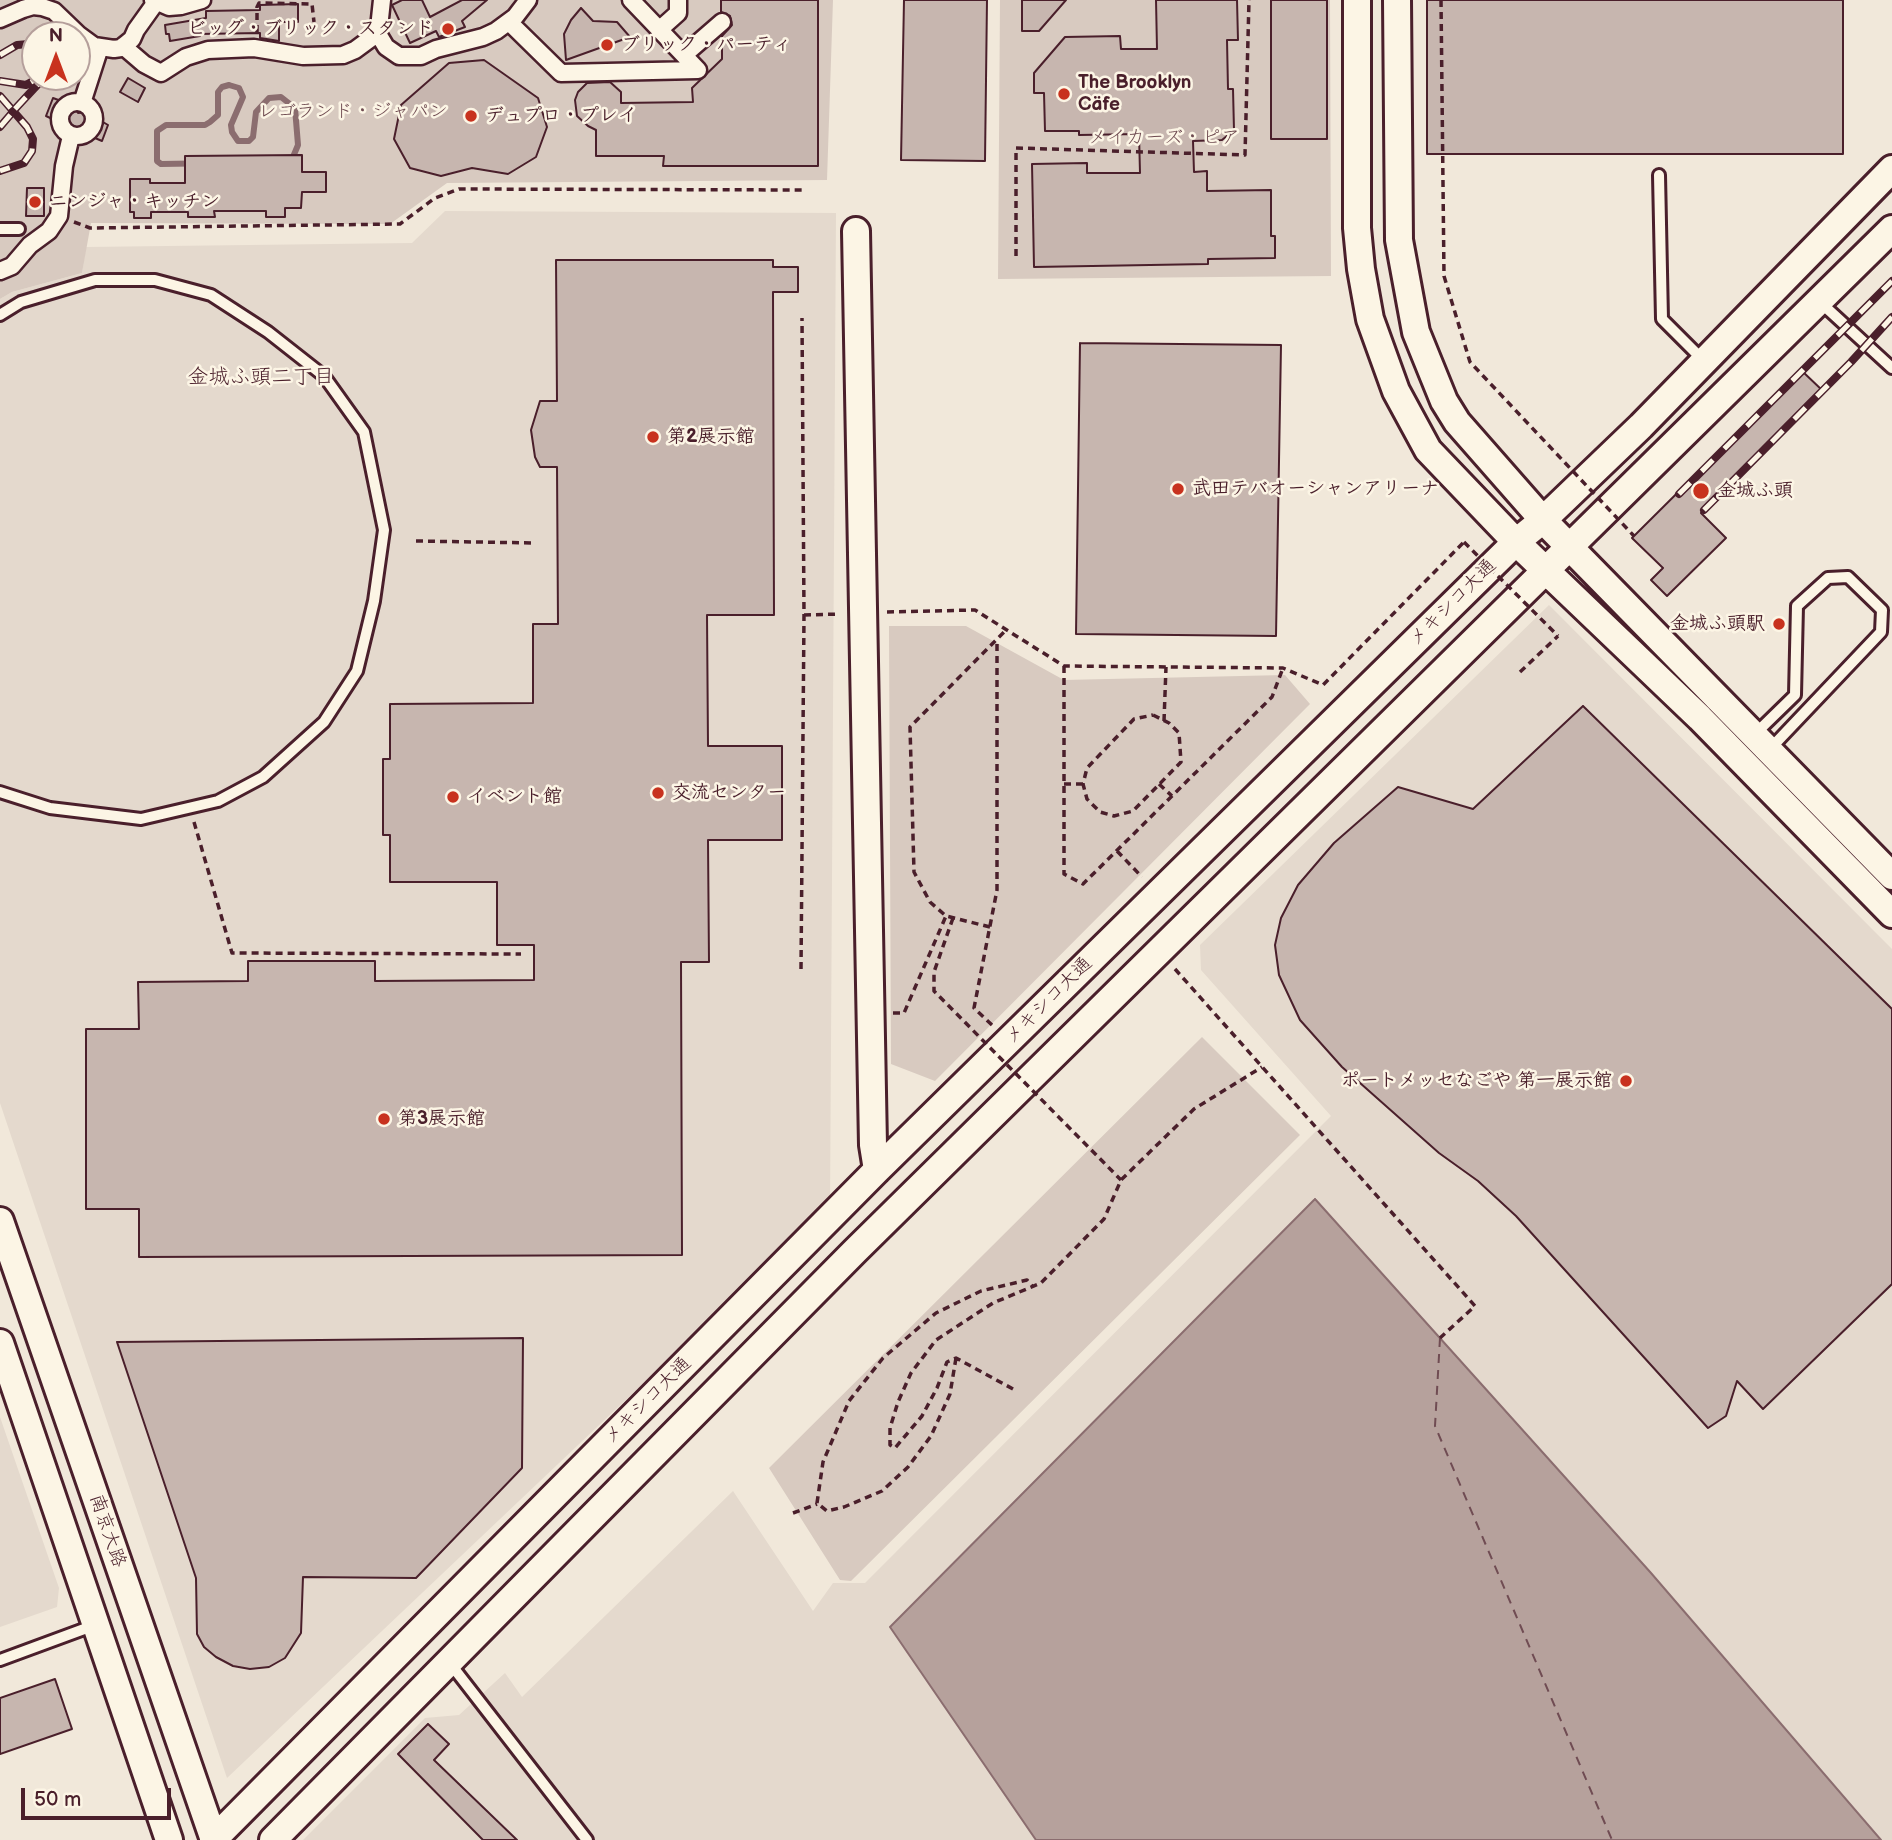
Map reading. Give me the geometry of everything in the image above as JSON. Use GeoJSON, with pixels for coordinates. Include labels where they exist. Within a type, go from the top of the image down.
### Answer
{"type":"FeatureCollection","features":[{"type":"Feature","properties":{"kind":"street"},"geometry":{"type":"LineString","coordinates":[[0,19],[33,6],[42,7],[54,11],[79,36],[100,47],[114,48],[123,46],[132,39],[154,1],[169,7],[202,0]]}},
{"type":"Feature","properties":{"kind":"street"},"geometry":{"type":"LineString","coordinates":[[382,0],[377,32],[386,47],[399,56],[410,58],[483,37],[509,22],[528,0]]}},
{"type":"Feature","properties":{"kind":"street"},"geometry":{"type":"LineString","coordinates":[[509,22],[561,73],[698,70],[631,0]]}},
{"type":"Feature","properties":{"kind":"street"},"geometry":{"type":"LineString","coordinates":[[659,30],[678,13],[678,0]]}},
{"type":"Feature","properties":{"kind":"street"},"geometry":{"type":"LineString","coordinates":[[1356,0],[1357,228],[1361,269],[1370,319],[1396,391],[1428,450],[1516,542],[1700,718],[1892,914]]}},
{"type":"Feature","properties":{"kind":"street"},"geometry":{"type":"LineString","coordinates":[[1397,0],[1399,240],[1416,332],[1444,401],[1457,422],[1542,520],[1892,876]]}},
{"type":"Feature","properties":{"kind":"street"},"geometry":{"type":"LineString","coordinates":[[684,55],[722,22]]}},
{"type":"Feature","properties":{"kind":"street"},"geometry":{"type":"LineString","coordinates":[[123,46],[144,64],[161,73],[186,57],[208,50],[257,48],[303,56],[343,55],[355,50],[377,32]]}},
{"type":"Feature","properties":{"kind":"street"},"geometry":{"type":"LineString","coordinates":[[82,103],[100,47]]}},
{"type":"Feature","properties":{"kind":"street"},"geometry":{"type":"LineString","coordinates":[[71,103],[82,103],[92,110],[93,127],[84,135],[71,135],[61,126],[60,115],[71,103]]}},
{"type":"Feature","properties":{"kind":"street"},"geometry":{"type":"LineString","coordinates":[[0,271],[12,266],[30,245],[49,230],[59,216],[64,166],[71,135]]}},
{"type":"Feature","properties":{"kind":"street","name":"メキシコ大通"},"geometry":{"type":"LineString","coordinates":[[213,1840],[877,1170],[1516,542],[1641,426],[1892,169]]}},
{"type":"Feature","properties":{"kind":"street"},"geometry":{"type":"LineString","coordinates":[[273,1840],[865,1241],[1892,229]]}},
{"type":"Feature","properties":{"kind":"street"},"geometry":{"type":"LineString","coordinates":[[856,230],[873,1145],[877,1170]]}},
{"type":"Feature","properties":{"kind":"street","name":"南京大路"},"geometry":{"type":"LineString","coordinates":[[0,1221],[213,1840]]}},
{"type":"Feature","properties":{"kind":"street"},"geometry":{"type":"LineString","coordinates":[[0,1346],[169,1840]]}},
{"type":"Feature","properties":{"kind":"lane"},"geometry":{"type":"LineString","coordinates":[[1659,175],[1662,319],[1704,361]]}},
{"type":"Feature","properties":{"kind":"lane"},"geometry":{"type":"LineString","coordinates":[[0,229],[19,229]]}},
{"type":"Feature","properties":{"kind":"lane"},"geometry":{"type":"LineString","coordinates":[[0,315],[21,302],[95,280],[155,280],[211,295],[268,332],[324,376],[365,432],[384,530],[374,601],[357,671],[324,722],[263,777],[218,801],[141,819],[50,808],[0,792]]}},
{"type":"Feature","properties":{"kind":"lane"},"geometry":{"type":"LineString","coordinates":[[1818,300],[1892,368]]}},
{"type":"Feature","properties":{"kind":"lane"},"geometry":{"type":"LineString","coordinates":[[1848,577],[1882,610],[1881,632],[1762,743],[1795,695],[1797,606],[1828,578],[1848,577]]}},
{"type":"Feature","properties":{"kind":"lane"},"geometry":{"type":"LineString","coordinates":[[0,1660],[95,1625]]}},
{"type":"Feature","properties":{"kind":"lane"},"geometry":{"type":"LineString","coordinates":[[449,1662],[587,1840]]}},
{"type":"Feature","properties":{"kind":"path"},"geometry":{"type":"LineString","coordinates":[[1016,256],[1016,148],[1245,155],[1249,0]]}},
{"type":"Feature","properties":{"kind":"path"},"geometry":{"type":"LineString","coordinates":[[1441,0],[1444,276],[1470,362],[1634,536]]}},
{"type":"Feature","properties":{"kind":"path"},"geometry":{"type":"LineString","coordinates":[[257,48],[259,3],[312,4],[314,22]]}},
{"type":"Feature","properties":{"kind":"path"},"geometry":{"type":"LineString","coordinates":[[59,216],[90,228],[400,224],[435,198],[458,189],[806,190]]}},
{"type":"Feature","properties":{"kind":"path"},"geometry":{"type":"LineString","coordinates":[[801,969],[804,615],[802,318]]}},
{"type":"Feature","properties":{"kind":"path"},"geometry":{"type":"LineString","coordinates":[[416,541],[536,543]]}},
{"type":"Feature","properties":{"kind":"path"},"geometry":{"type":"LineString","coordinates":[[804,615],[975,610],[1064,666],[1283,668],[1323,685],[1464,542],[1558,636],[1521,672]]}},
{"type":"Feature","properties":{"kind":"path"},"geometry":{"type":"LineString","coordinates":[[990,927],[946,916],[930,902],[914,872],[910,727],[1006,630]]}},
{"type":"Feature","properties":{"kind":"path"},"geometry":{"type":"LineString","coordinates":[[996,1028],[974,1008],[997,890],[997,639]]}},
{"type":"Feature","properties":{"kind":"path"},"geometry":{"type":"LineString","coordinates":[[1064,666],[1064,874],[1083,884],[1272,697],[1283,668]]}},
{"type":"Feature","properties":{"kind":"path"},"geometry":{"type":"LineString","coordinates":[[1164,721],[1166,667]]}},
{"type":"Feature","properties":{"kind":"path"},"geometry":{"type":"LineString","coordinates":[[1153,715],[1164,721],[1179,733],[1181,762],[1133,811],[1114,816],[1100,812],[1087,799],[1083,783],[1087,768],[1134,719],[1153,715]]}},
{"type":"Feature","properties":{"kind":"path"},"geometry":{"type":"LineString","coordinates":[[1064,783],[1083,783]]}},
{"type":"Feature","properties":{"kind":"path"},"geometry":{"type":"LineString","coordinates":[[1159,784],[1172,796]]}},
{"type":"Feature","properties":{"kind":"path"},"geometry":{"type":"LineString","coordinates":[[194,820],[232,953],[521,954]]}},
{"type":"Feature","properties":{"kind":"path"},"geometry":{"type":"LineString","coordinates":[[1117,851],[1146,881]]}},
{"type":"Feature","properties":{"kind":"path"},"geometry":{"type":"LineString","coordinates":[[885,1013],[904,1013],[946,916]]}},
{"type":"Feature","properties":{"kind":"path"},"geometry":{"type":"LineString","coordinates":[[953,918],[934,972],[934,991],[1121,1180]]}},
{"type":"Feature","properties":{"kind":"path"},"geometry":{"type":"LineString","coordinates":[[1160,951],[1475,1306],[1440,1338]]}},
{"type":"Feature","properties":{"kind":"path"},"geometry":{"type":"LineString","coordinates":[[956,1358],[947,1362],[922,1416],[895,1448],[890,1445],[890,1427],[898,1402],[911,1373],[936,1339],[993,1303],[1041,1283],[1104,1219],[1121,1180],[1194,1109],[1262,1067]]}},
{"type":"Feature","properties":{"kind":"path"},"geometry":{"type":"LineString","coordinates":[[817,1503],[822,1462],[849,1401],[883,1358],[936,1313],[981,1291],[1027,1280],[1033,1287]]}},
{"type":"Feature","properties":{"kind":"path"},"geometry":{"type":"LineString","coordinates":[[956,1358],[1013,1389]]}},
{"type":"Feature","properties":{"kind":"path"},"geometry":{"type":"LineString","coordinates":[[817,1503],[827,1511],[844,1507],[882,1491],[908,1467],[932,1436],[950,1394],[956,1358]]}},
{"type":"Feature","properties":{"kind":"path"},"geometry":{"type":"LineString","coordinates":[[793,1513],[817,1503]]}},
{"type":"Feature","properties":{"kind":"shaded area"},"geometry":{"type":"Polygon","coordinates":[[[445,211],[836,213],[830,1206],[227,1778],[0,1103],[0,299],[12,292],[82,273],[86,247],[412,243],[445,211]]]}},
{"type":"Feature","properties":{"kind":"shaded area"},"geometry":{"type":"Polygon","coordinates":[[[1549,605],[1892,949],[1892,1840],[1875,1840],[891,1627],[1036,1840],[303,1840],[425,1718],[459,1715],[505,1673],[522,1697],[733,1491],[813,1611],[833,1583],[865,1583],[1331,1116],[1201,970],[1200,945],[1549,605]]]}},
{"type":"Feature","properties":{"kind":"shaded area"},"geometry":{"type":"Polygon","coordinates":[[[1315,1199],[1651,1573],[1881,1840],[1036,1840],[890,1627],[1315,1199]]]}},
{"type":"Feature","properties":{"kind":"shaded area"},"geometry":{"type":"Polygon","coordinates":[[[0,1417],[59,1588],[57,1607],[0,1627],[0,1417]]]}},
{"type":"Feature","properties":{"kind":"green space","name":"レゴランド・ジャパン"},"geometry":{"type":"Polygon","coordinates":[[[0,0],[833,0],[827,180],[447,183],[390,224],[91,223],[82,273],[12,292],[0,299],[0,0]]]}},
{"type":"Feature","properties":{"kind":"green space","name":"メイカーズ・ピア"},"geometry":{"type":"Polygon","coordinates":[[[1000,0],[1330,0],[1331,276],[998,279],[1000,0]]]}},
{"type":"Feature","properties":{"kind":"green space"},"geometry":{"type":"Polygon","coordinates":[[[889,626],[966,626],[1064,680],[1285,675],[1310,704],[935,1081],[891,1064],[889,626]]]}},
{"type":"Feature","properties":{"kind":"green space"},"geometry":{"type":"Polygon","coordinates":[[[1202,1037],[1300,1135],[851,1581],[840,1580],[769,1468],[1202,1037]]]}},
{"type":"Feature","properties":{"kind":"building"},"geometry":{"type":"Polygon","coordinates":[[[402,0],[422,0],[430,17],[462,0],[487,0],[462,21],[465,27],[439,37],[436,31],[410,43],[392,5],[402,0]]]}},
{"type":"Feature","properties":{"kind":"building"},"geometry":{"type":"Polygon","coordinates":[[[721,0],[818,0],[818,166],[663,166],[664,156],[596,156],[596,130],[577,116],[575,100],[578,92],[587,83],[610,82],[621,92],[621,103],[693,102],[692,88],[722,59],[722,36],[732,25],[730,16],[721,12],[721,0]]]}},
{"type":"Feature","properties":{"kind":"building"},"geometry":{"type":"Polygon","coordinates":[[[904,0],[987,0],[985,161],[901,160],[904,0]]]}},
{"type":"Feature","properties":{"kind":"building"},"geometry":{"type":"Polygon","coordinates":[[[1022,0],[1066,0],[1039,31],[1022,31],[1022,0]]]}},
{"type":"Feature","properties":{"kind":"building"},"geometry":{"type":"Polygon","coordinates":[[[1156,0],[1237,0],[1238,40],[1227,40],[1228,89],[1233,89],[1234,130],[1222,140],[1193,141],[1194,172],[1207,171],[1207,191],[1271,190],[1271,236],[1275,236],[1275,258],[1208,259],[1208,264],[1034,267],[1032,164],[1087,163],[1087,173],[1140,173],[1139,134],[1079,135],[1079,131],[1045,131],[1044,93],[1034,93],[1034,73],[1065,37],[1120,36],[1121,49],[1157,49],[1156,0]]]}},
{"type":"Feature","properties":{"kind":"building"},"geometry":{"type":"Polygon","coordinates":[[[1271,0],[1327,0],[1327,139],[1271,139],[1271,0]]]}},
{"type":"Feature","properties":{"kind":"building"},"geometry":{"type":"Polygon","coordinates":[[[1427,0],[1843,0],[1843,154],[1427,154],[1427,0]]]}},
{"type":"Feature","properties":{"kind":"building"},"geometry":{"type":"Polygon","coordinates":[[[298,4],[298,22],[279,22],[279,41],[260,38],[260,33],[199,34],[200,36],[170,41],[169,34],[166,34],[165,25],[206,18],[206,11],[260,10],[260,5],[298,4]]]}},
{"type":"Feature","properties":{"kind":"building"},"geometry":{"type":"Polygon","coordinates":[[[581,8],[593,21],[617,22],[630,37],[566,60],[564,34],[581,8]]]}},
{"type":"Feature","properties":{"kind":"building","name":"デュプロ・プレイ"},"geometry":{"type":"Polygon","coordinates":[[[484,60],[538,98],[547,127],[536,157],[508,174],[472,168],[441,176],[410,168],[394,139],[401,105],[449,63],[484,60]]]}},
{"type":"Feature","properties":{"kind":"building"},"geometry":{"type":"Polygon","coordinates":[[[128,78],[145,88],[138,102],[120,92],[128,78]]]}},
{"type":"Feature","properties":{"kind":"building"},"geometry":{"type":"Polygon","coordinates":[[[53,98],[72,105],[78,113],[86,112],[108,125],[102,141],[74,126],[67,126],[46,116],[53,98]]]}},
{"type":"Feature","properties":{"kind":"building"},"geometry":{"type":"Polygon","coordinates":[[[302,155],[302,172],[326,172],[326,192],[302,192],[301,208],[285,208],[285,217],[266,217],[266,211],[214,211],[215,217],[188,217],[188,212],[151,212],[151,218],[134,218],[134,212],[130,212],[130,179],[150,179],[150,183],[185,183],[185,156],[302,155]]]}},
{"type":"Feature","properties":{"kind":"building","name":"ニンジャ・キッチン"},"geometry":{"type":"Polygon","coordinates":[[[27,188],[44,188],[44,216],[26,216],[27,188]]]}},
{"type":"Feature","properties":{"kind":"building"},"geometry":{"type":"Polygon","coordinates":[[[556,260],[773,260],[773,267],[798,267],[798,292],[773,292],[774,615],[707,615],[708,746],[782,746],[782,840],[708,840],[709,962],[681,962],[682,1255],[139,1257],[139,1209],[86,1209],[86,1029],[139,1029],[138,982],[248,981],[248,961],[375,961],[375,981],[534,980],[534,945],[497,945],[497,882],[390,882],[390,835],[383,835],[383,759],[390,759],[390,704],[533,703],[533,624],[558,624],[557,467],[540,467],[535,457],[531,430],[540,401],[557,401],[556,260]]]}},
{"type":"Feature","properties":{"kind":"building","name":"武田テバオーシャンアリーナ"},"geometry":{"type":"Polygon","coordinates":[[[1080,343],[1281,345],[1276,636],[1076,634],[1080,343]]]}},
{"type":"Feature","properties":{"kind":"building"},"geometry":{"type":"Polygon","coordinates":[[[1801,370],[1824,392],[1701,513],[1726,538],[1667,596],[1651,580],[1663,568],[1632,538],[1801,370]]]}},
{"type":"Feature","properties":{"kind":"building","name":"ポートメッセなごや 第一展示館"},"geometry":{"type":"Polygon","coordinates":[[[1583,706],[1892,1009],[1892,1284],[1763,1409],[1737,1381],[1726,1416],[1708,1428],[1516,1216],[1478,1181],[1439,1153],[1342,1067],[1300,1020],[1279,975],[1275,945],[1281,918],[1298,885],[1334,843],[1398,787],[1473,809],[1583,706]]]}},
{"type":"Feature","properties":{"kind":"building"},"geometry":{"type":"Polygon","coordinates":[[[523,1338],[522,1468],[416,1578],[303,1577],[301,1633],[285,1658],[269,1667],[250,1669],[233,1666],[204,1647],[197,1634],[196,1578],[117,1342],[523,1338]]]}},
{"type":"Feature","properties":{"kind":"building"},"geometry":{"type":"Polygon","coordinates":[[[55,1679],[72,1729],[0,1754],[0,1698],[55,1679]]]}},
{"type":"Feature","properties":{"kind":"building"},"geometry":{"type":"Polygon","coordinates":[[[428,1724],[449,1744],[434,1760],[517,1840],[483,1840],[398,1754],[428,1724]]]}},
{"type":"Feature","properties":{"kind":"waterway"},"geometry":{"type":"LineString","coordinates":[[229,85],[239,88],[243,97],[231,125],[238,141],[249,141],[253,137],[256,112],[269,98],[281,97],[295,108],[298,145],[293,157],[285,162],[161,164],[157,161],[157,131],[166,125],[205,125],[210,122],[218,115],[218,92],[229,85]]}},
{"type":"Feature","properties":{"kind":"ferry route"},"geometry":{"type":"LineString","coordinates":[[1440,1338],[1435,1426],[1612,1840]]}},
{"type":"Feature","properties":{"kind":"railway"},"geometry":{"type":"LineString","coordinates":[[0,55],[21,45]]}},
{"type":"Feature","properties":{"kind":"railway"},"geometry":{"type":"LineString","coordinates":[[0,81],[21,84]]}},
{"type":"Feature","properties":{"kind":"railway"},"geometry":{"type":"LineString","coordinates":[[15,109],[32,91]]}},
{"type":"Feature","properties":{"kind":"railway"},"geometry":{"type":"LineString","coordinates":[[0,96],[27,127],[33,139],[32,151],[24,163],[0,171]]}},
{"type":"Feature","properties":{"kind":"railway"},"geometry":{"type":"LineString","coordinates":[[0,127],[11,114]]}},
{"type":"Feature","properties":{"kind":"railway"},"geometry":{"type":"LineString","coordinates":[[1679,494],[1892,281]]}},
{"type":"Feature","properties":{"kind":"railway"},"geometry":{"type":"LineString","coordinates":[[1704,510],[1892,317]]}},
{"type":"Feature","properties":{"kind":"place","name":"ビッグ・ブリック・スタンド"},"geometry":{"type":"Point","coordinates":[448,29]}},
{"type":"Feature","properties":{"kind":"place","name":"ブリック・パーティ"},"geometry":{"type":"Point","coordinates":[607,45]}},
{"type":"Feature","properties":{"kind":"place","name":"The Brooklyn Cäfe"},"geometry":{"type":"Point","coordinates":[1064,94]}},
{"type":"Feature","properties":{"kind":"place","name":"デュプロ・プレイ"},"geometry":{"type":"Point","coordinates":[471,116]}},
{"type":"Feature","properties":{"kind":"place","name":"ニンジャ・キッチン"},"geometry":{"type":"Point","coordinates":[35,202]}},
{"type":"Feature","properties":{"kind":"place","name":"第2展示館"},"geometry":{"type":"Point","coordinates":[653,437]}},
{"type":"Feature","properties":{"kind":"place","name":"武田テバオーシャンアリーナ"},"geometry":{"type":"Point","coordinates":[1178,489]}},
{"type":"Feature","properties":{"kind":"place","name":"金城ふ頭"},"geometry":{"type":"Point","coordinates":[1701,491]}},
{"type":"Feature","properties":{"kind":"place","name":"金城ふ頭駅"},"geometry":{"type":"Point","coordinates":[1779,624]}},
{"type":"Feature","properties":{"kind":"place","name":"交流センター"},"geometry":{"type":"Point","coordinates":[658,793]}},
{"type":"Feature","properties":{"kind":"place","name":"イベント館"},"geometry":{"type":"Point","coordinates":[453,797]}},
{"type":"Feature","properties":{"kind":"place","name":"ポートメッセなごや 第一展示館"},"geometry":{"type":"Point","coordinates":[1626,1081]}},
{"type":"Feature","properties":{"kind":"place","name":"第3展示館"},"geometry":{"type":"Point","coordinates":[384,1119]}},
{"type":"Feature","properties":{"kind":"district","name":"金城ふ頭二丁目"},"geometry":{"type":"Point","coordinates":[261,378]}}]}
